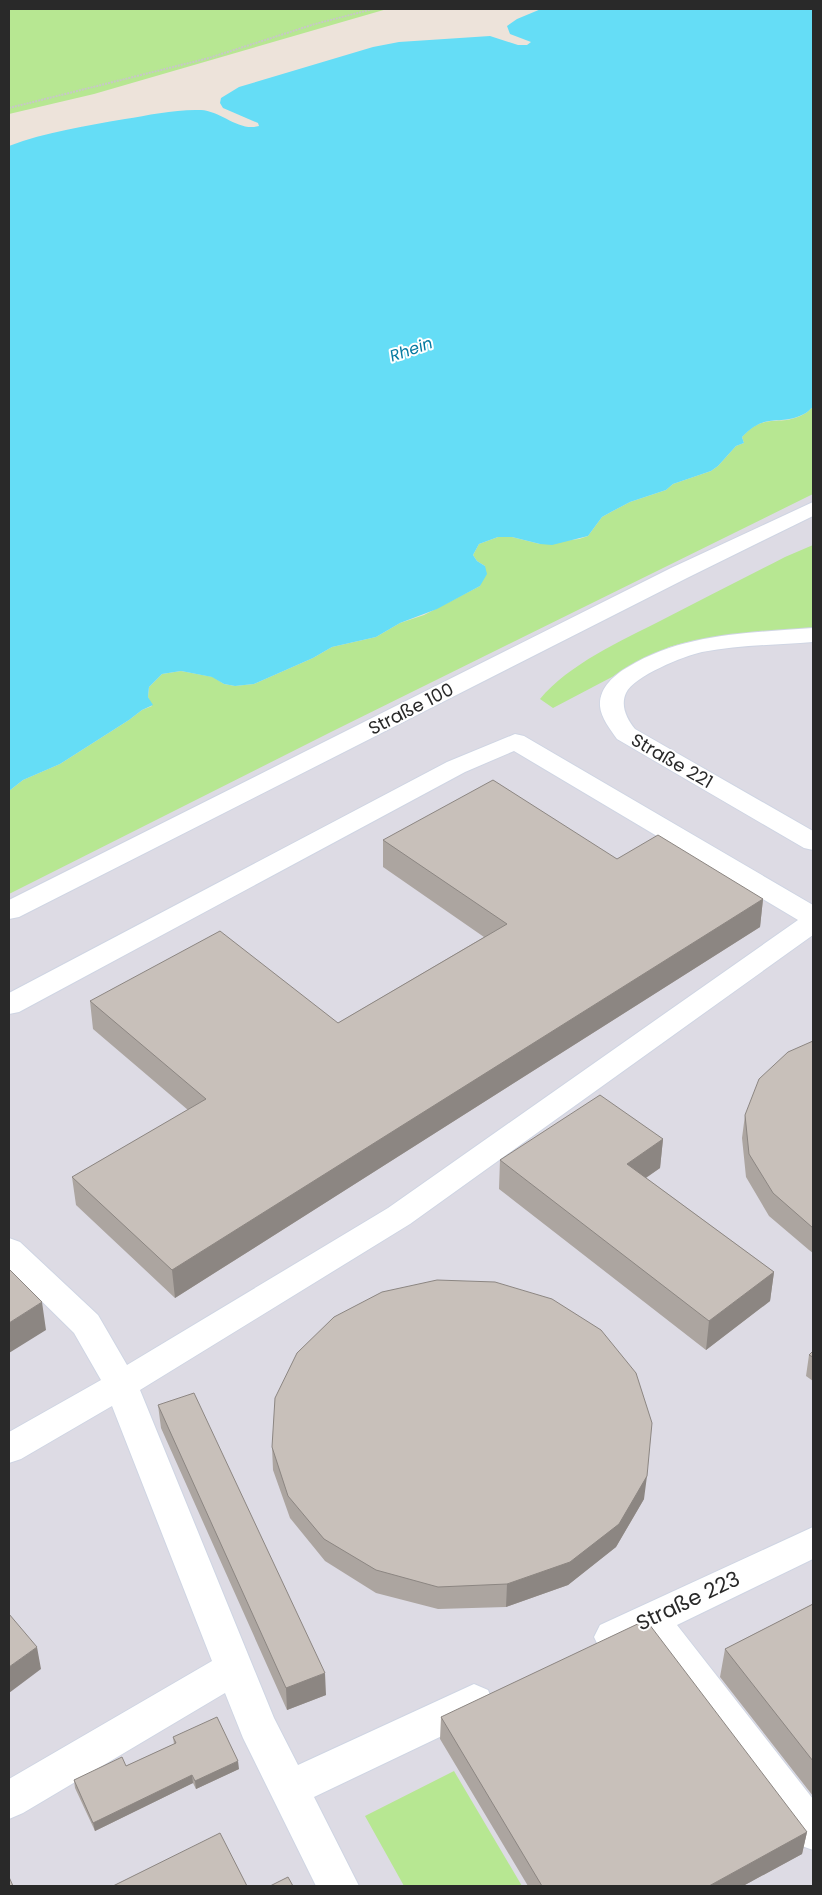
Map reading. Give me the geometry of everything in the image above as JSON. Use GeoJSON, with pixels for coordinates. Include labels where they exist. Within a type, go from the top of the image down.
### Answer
{"type":"FeatureCollection","features":[{"type":"Feature","properties":{"kind":"street","name":"Straße 100"},"geometry":{"type":"LineString","coordinates":[[9,911],[679,573],[813,508]]}},
{"type":"Feature","properties":{"kind":"street","name":"Straße 221"},"geometry":{"type":"LineString","coordinates":[[813,636],[701,645],[669,656],[630,676],[616,689],[612,702],[614,719],[626,734],[813,842]]}},
{"type":"Feature","properties":{"kind":"street"},"geometry":{"type":"LineString","coordinates":[[9,1005],[456,767],[515,741],[813,917]]}},
{"type":"Feature","properties":{"kind":"street"},"geometry":{"type":"LineString","coordinates":[[9,1449],[121,1385],[399,1216],[813,922]]}},
{"type":"Feature","properties":{"kind":"street"},"geometry":{"type":"LineString","coordinates":[[9,1250],[86,1324],[121,1385],[263,1736],[338,1886]]}},
{"type":"Feature","properties":{"kind":"street","name":"Straße 223"},"geometry":{"type":"LineString","coordinates":[[578,1653],[813,1542]]}},
{"type":"Feature","properties":{"kind":"street"},"geometry":{"type":"LineString","coordinates":[[650,1619],[813,1831]]}},
{"type":"Feature","properties":{"kind":"street"},"geometry":{"type":"LineString","coordinates":[[9,1800],[234,1668]]}},
{"type":"Feature","properties":{"kind":"street"},"geometry":{"type":"LineString","coordinates":[[290,1788],[506,1687]]}},
{"type":"Feature","properties":{"kind":"path"},"geometry":{"type":"LineString","coordinates":[[9,108],[209,58],[373,9]]}},
{"type":"Feature","properties":{"kind":"shaded area"},"geometry":{"type":"Polygon","coordinates":[[[813,467],[813,1886],[9,1886],[9,847],[813,467]]]}},
{"type":"Feature","properties":{"kind":"green space"},"geometry":{"type":"Polygon","coordinates":[[[9,9],[387,9],[94,94],[9,114],[9,9]]]}},
{"type":"Feature","properties":{"kind":"green space"},"geometry":{"type":"Polygon","coordinates":[[[813,407],[813,494],[331,732],[9,894],[9,791],[23,780],[60,764],[142,710],[152,706],[148,697],[149,687],[162,674],[181,671],[213,677],[224,684],[235,686],[254,684],[313,658],[332,647],[376,637],[400,623],[424,615],[480,586],[485,566],[477,561],[473,555],[479,544],[498,537],[512,537],[540,544],[588,536],[602,517],[611,512],[630,502],[666,490],[673,484],[711,471],[736,446],[744,443],[742,437],[758,424],[795,418],[813,407]]]}},
{"type":"Feature","properties":{"kind":"green space"},"geometry":{"type":"Polygon","coordinates":[[[813,545],[813,630],[740,635],[686,642],[669,647],[553,708],[540,699],[552,686],[596,654],[785,557],[813,545]]]}},
{"type":"Feature","properties":{"kind":"green space"},"geometry":{"type":"Polygon","coordinates":[[[454,1771],[522,1886],[404,1886],[365,1816],[454,1771]]]}},
{"type":"Feature","properties":{"kind":"water","name":"Rhein"},"geometry":{"type":"Polygon","coordinates":[[[541,9],[813,9],[813,407],[795,418],[758,424],[742,437],[744,443],[736,446],[711,471],[673,484],[666,490],[630,502],[611,512],[602,517],[588,536],[552,545],[512,537],[498,537],[479,544],[473,555],[477,561],[485,566],[487,574],[480,586],[437,609],[400,623],[376,637],[332,647],[313,658],[254,684],[235,686],[224,684],[212,677],[181,671],[162,674],[149,687],[148,697],[153,705],[142,710],[60,764],[23,780],[9,791],[9,146],[66,130],[182,110],[208,111],[237,124],[252,127],[259,126],[258,123],[223,108],[220,103],[221,98],[239,87],[373,47],[399,42],[490,36],[518,45],[527,45],[531,42],[510,34],[507,26],[517,19],[541,9]]]}},
{"type":"Feature","properties":{"kind":"building"},"geometry":{"type":"Polygon","coordinates":[[[493,780],[617,859],[658,835],[763,899],[172,1270],[72,1177],[206,1099],[90,1001],[220,931],[338,1023],[507,924],[383,840],[493,780]]]}},
{"type":"Feature","properties":{"kind":"building"},"geometry":{"type":"Polygon","coordinates":[[[813,1041],[813,1228],[773,1193],[749,1154],[745,1115],[759,1079],[788,1052],[813,1041]]]}},
{"type":"Feature","properties":{"kind":"building"},"geometry":{"type":"Polygon","coordinates":[[[600,1095],[663,1139],[627,1164],[774,1272],[709,1321],[500,1160],[600,1095]]]}},
{"type":"Feature","properties":{"kind":"building"},"geometry":{"type":"Polygon","coordinates":[[[9,1269],[42,1302],[9,1323],[9,1269]]]}},
{"type":"Feature","properties":{"kind":"building"},"geometry":{"type":"Polygon","coordinates":[[[437,1280],[495,1282],[552,1299],[601,1330],[636,1373],[652,1423],[647,1476],[619,1524],[570,1562],[507,1584],[438,1587],[376,1570],[324,1539],[288,1496],[272,1447],[275,1398],[297,1353],[334,1317],[382,1292],[437,1280]]]}},
{"type":"Feature","properties":{"kind":"building"},"geometry":{"type":"Polygon","coordinates":[[[194,1393],[325,1673],[286,1688],[158,1405],[194,1393]]]}},
{"type":"Feature","properties":{"kind":"building"},"geometry":{"type":"Polygon","coordinates":[[[813,1604],[813,1761],[725,1649],[813,1604]]]}},
{"type":"Feature","properties":{"kind":"building"},"geometry":{"type":"Polygon","coordinates":[[[9,1614],[37,1647],[9,1667],[9,1614]]]}},
{"type":"Feature","properties":{"kind":"building"},"geometry":{"type":"Polygon","coordinates":[[[646,1620],[807,1832],[709,1886],[542,1886],[441,1717],[646,1620]]]}},
{"type":"Feature","properties":{"kind":"building"},"geometry":{"type":"Polygon","coordinates":[[[217,1717],[238,1761],[195,1781],[192,1775],[93,1823],[74,1780],[122,1757],[126,1766],[176,1743],[173,1737],[217,1717]]]}},
{"type":"Feature","properties":{"kind":"building"},"geometry":{"type":"Polygon","coordinates":[[[220,1833],[247,1886],[113,1886],[220,1833]]]}},
{"type":"Feature","properties":{"kind":"building"},"geometry":{"type":"Polygon","coordinates":[[[9,1877],[13,1886],[9,1886],[9,1877]]]}},
{"type":"Feature","properties":{"kind":"building"},"geometry":{"type":"Polygon","coordinates":[[[288,1877],[293,1886],[270,1886],[288,1877]]]}}]}
